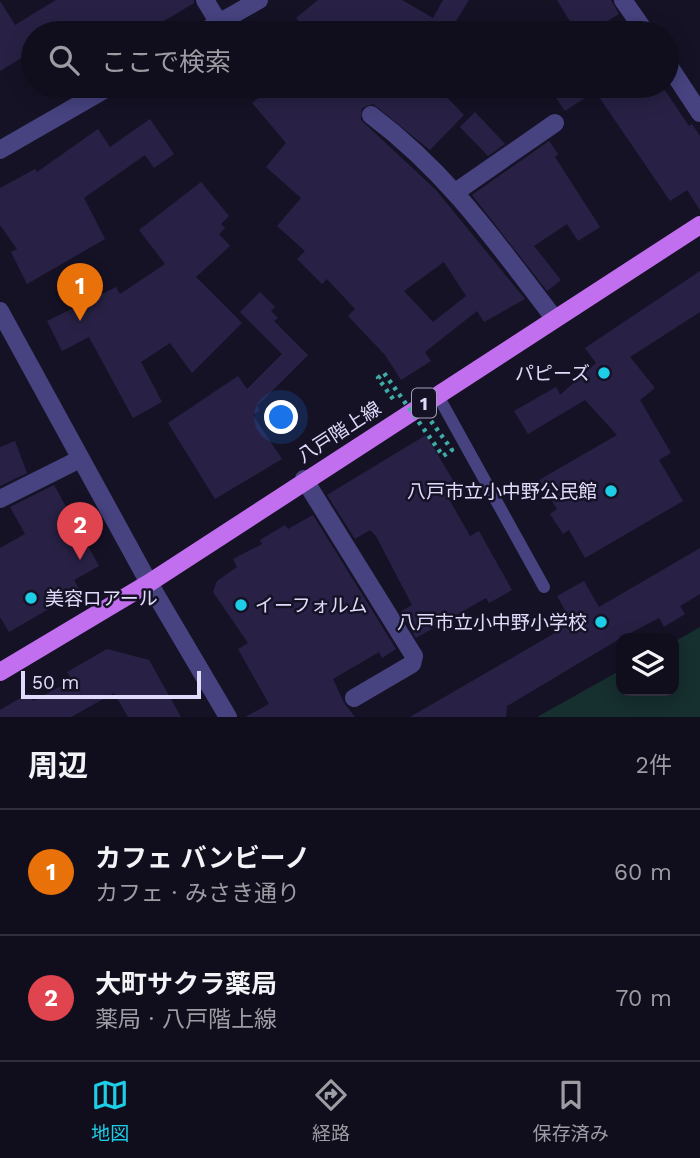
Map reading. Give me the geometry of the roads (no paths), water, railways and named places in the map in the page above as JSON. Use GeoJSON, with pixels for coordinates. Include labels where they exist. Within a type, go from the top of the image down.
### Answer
{"type":"FeatureCollection","features":[{"type":"Feature","properties":{"kind":"main road","name":"八戸階上線"},"geometry":{"type":"LineString","coordinates":[[0,672],[149,583],[304,479],[700,225]]}},
{"type":"Feature","properties":{"kind":"street"},"geometry":{"type":"LineString","coordinates":[[205,0],[218,21]]}},
{"type":"Feature","properties":{"kind":"street"},"geometry":{"type":"LineString","coordinates":[[222,21],[259,0]]}},
{"type":"Feature","properties":{"kind":"street"},"geometry":{"type":"LineString","coordinates":[[623,0],[638,21]]}},
{"type":"Feature","properties":{"kind":"street"},"geometry":{"type":"LineString","coordinates":[[679,81],[700,113]]}},
{"type":"Feature","properties":{"kind":"street"},"geometry":{"type":"LineString","coordinates":[[0,150],[90,98]]}},
{"type":"Feature","properties":{"kind":"street"},"geometry":{"type":"LineString","coordinates":[[371,115],[408,143],[457,191],[554,318]]}},
{"type":"Feature","properties":{"kind":"street"},"geometry":{"type":"LineString","coordinates":[[457,191],[555,123]]}},
{"type":"Feature","properties":{"kind":"street"},"geometry":{"type":"LineString","coordinates":[[0,311],[149,583],[228,717]]}},
{"type":"Feature","properties":{"kind":"street"},"geometry":{"type":"LineString","coordinates":[[0,499],[80,459]]}},
{"type":"Feature","properties":{"kind":"street"},"geometry":{"type":"LineString","coordinates":[[304,479],[414,656],[412,664],[354,698]]}},
{"type":"Feature","properties":{"kind":"lane"},"geometry":{"type":"LineString","coordinates":[[437,394],[544,587]]}},
{"type":"Feature","properties":{"kind":"place","name":"カフェ バンビーノ"},"geometry":{"type":"Point","coordinates":[80,321]}},
{"type":"Feature","properties":{"kind":"place","name":"パピーズ"},"geometry":{"type":"Point","coordinates":[604,373]}},
{"type":"Feature","properties":{"kind":"place","name":"八戸市立小中野公民館"},"geometry":{"type":"Point","coordinates":[611,491]}},
{"type":"Feature","properties":{"kind":"place","name":"大町サクラ薬局"},"geometry":{"type":"Point","coordinates":[80,560]}},
{"type":"Feature","properties":{"kind":"place","name":"美容ロアール"},"geometry":{"type":"Point","coordinates":[31,598]}},
{"type":"Feature","properties":{"kind":"place","name":"イーフォルム"},"geometry":{"type":"Point","coordinates":[241,605]}},
{"type":"Feature","properties":{"kind":"place","name":"八戸市立小中野小学校"},"geometry":{"type":"Point","coordinates":[601,622]}}]}
